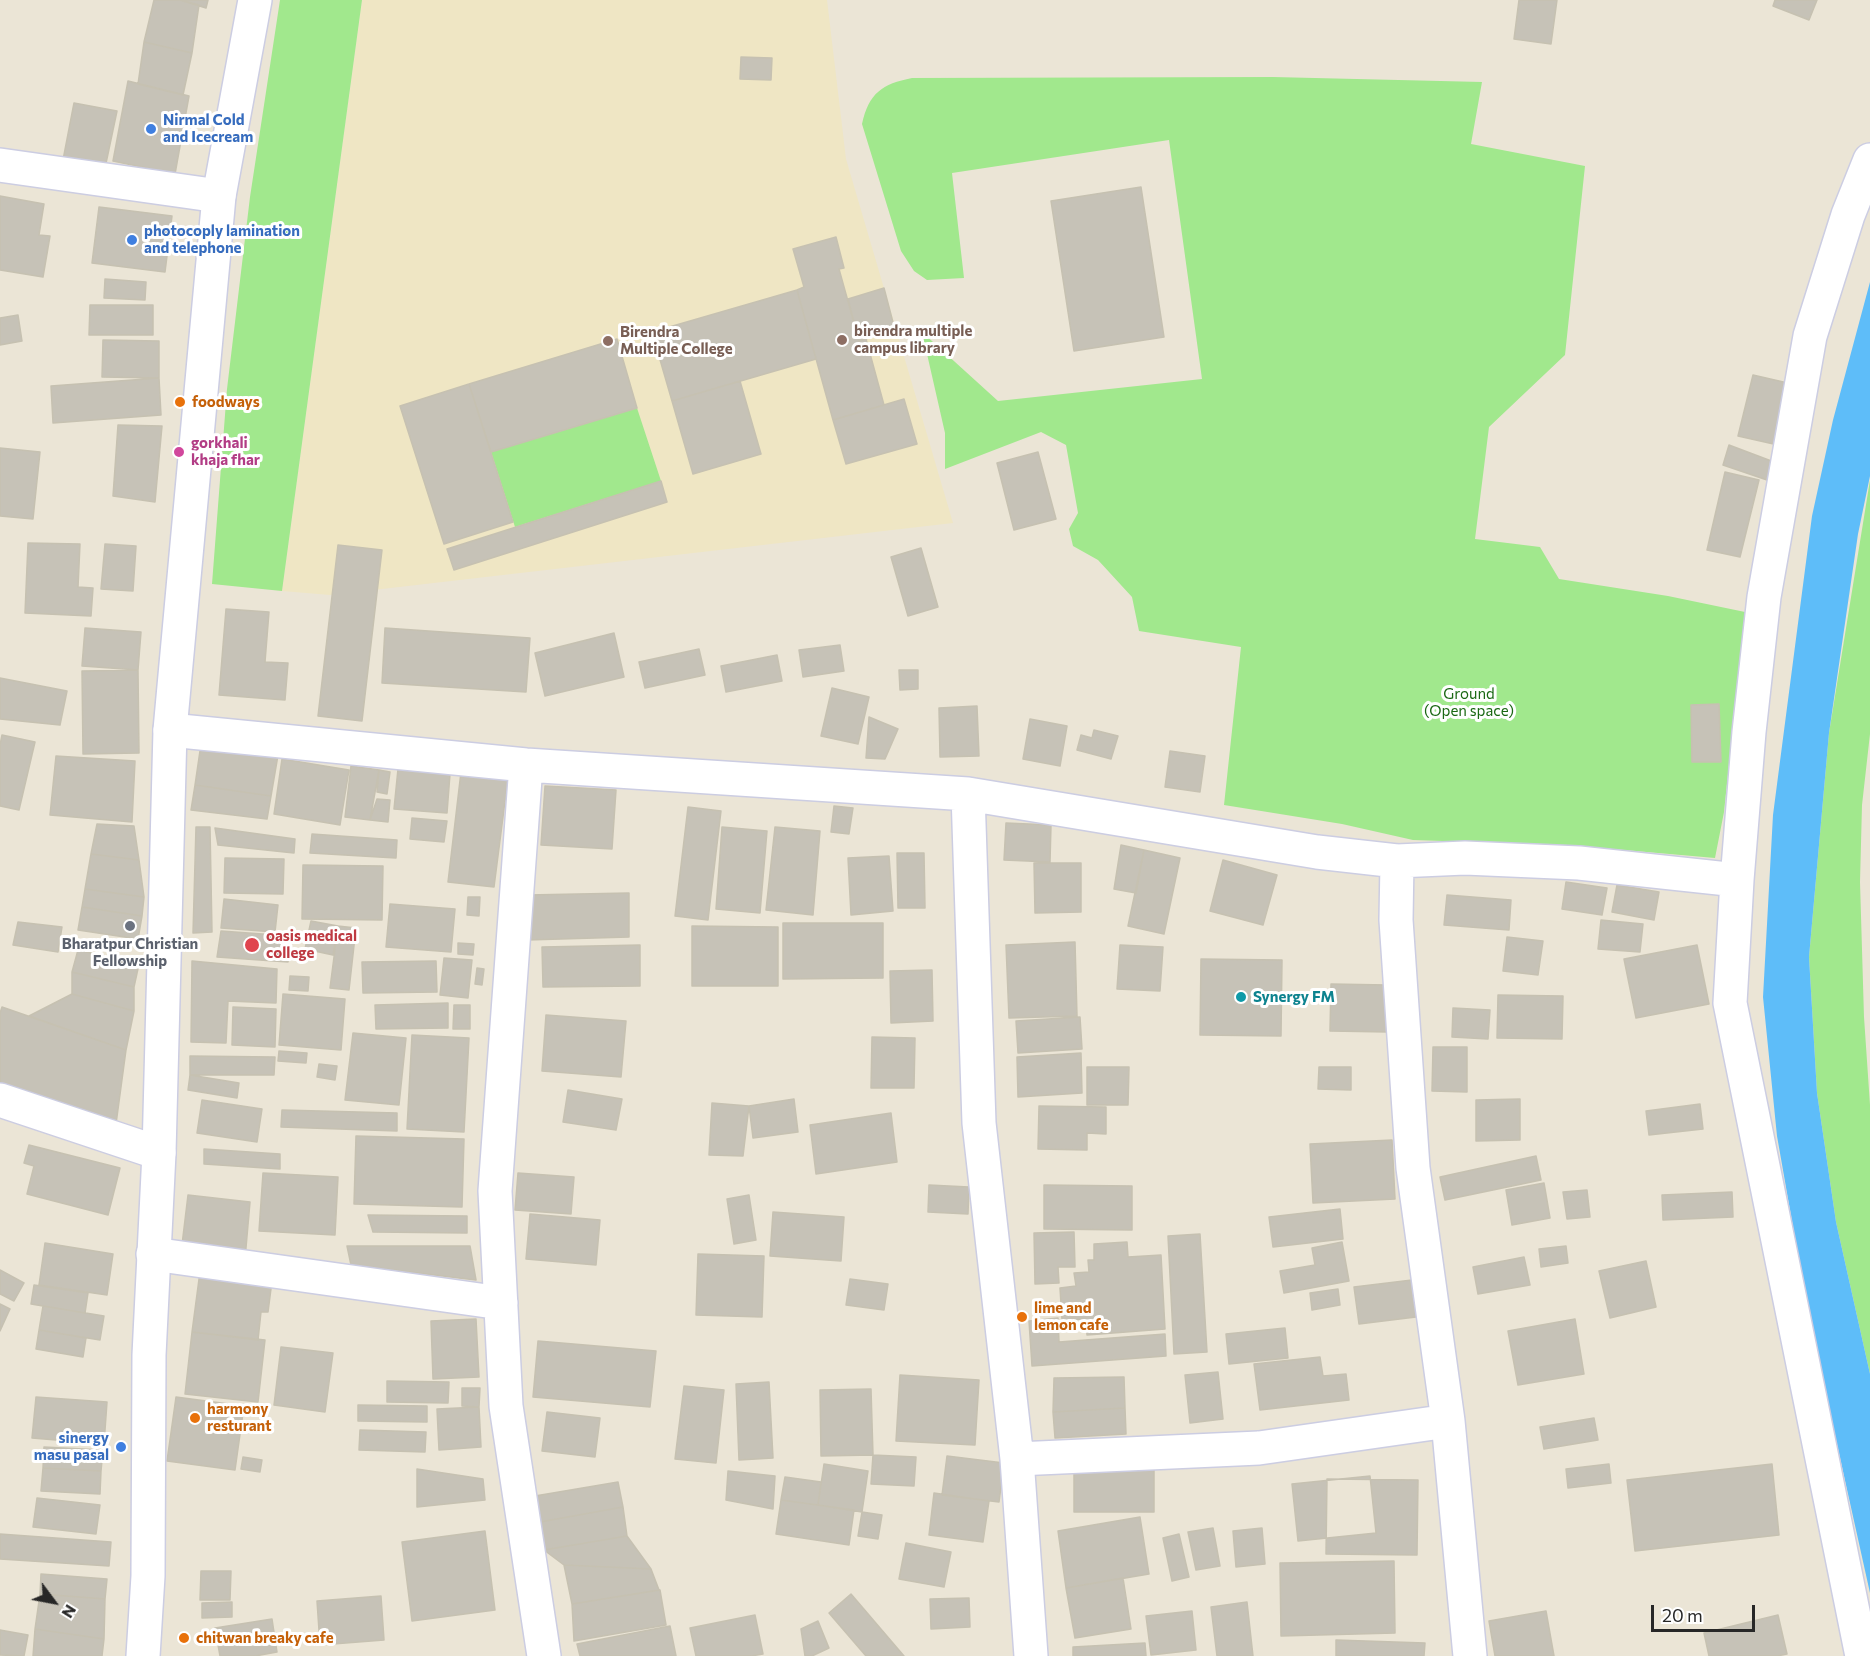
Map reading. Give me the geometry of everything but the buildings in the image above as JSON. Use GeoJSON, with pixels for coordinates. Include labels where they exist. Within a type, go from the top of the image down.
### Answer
{"type":"FeatureCollection","features":[{"type":"Feature","properties":{"kind":"street"},"geometry":{"type":"LineString","coordinates":[[143,1656],[148,1576],[149,1355],[159,1153],[170,730],[219,196],[255,0]]}},
{"type":"Feature","properties":{"kind":"street"},"geometry":{"type":"LineString","coordinates":[[1862,1656],[1730,1003],[1749,732],[1764,597],[1808,347],[1848,215],[1870,160]]}},
{"type":"Feature","properties":{"kind":"street"},"geometry":{"type":"LineString","coordinates":[[0,165],[219,196]]}},
{"type":"Feature","properties":{"kind":"street"},"geometry":{"type":"LineString","coordinates":[[170,730],[526,765],[968,794],[1317,852],[1397,861],[1465,858],[1579,862],[1737,880]]}},
{"type":"Feature","properties":{"kind":"street"},"geometry":{"type":"LineString","coordinates":[[526,765],[495,1191],[506,1406],[544,1656]]}},
{"type":"Feature","properties":{"kind":"street"},"geometry":{"type":"LineString","coordinates":[[968,794],[980,1123],[1017,1459],[1031,1656]]}},
{"type":"Feature","properties":{"kind":"street"},"geometry":{"type":"LineString","coordinates":[[1397,861],[1396,920],[1413,1168],[1448,1421],[1470,1656]]}},
{"type":"Feature","properties":{"kind":"street"},"geometry":{"type":"LineString","coordinates":[[0,1100],[159,1153]]}},
{"type":"Feature","properties":{"kind":"street"},"geometry":{"type":"LineString","coordinates":[[153,1254],[501,1304]]}},
{"type":"Feature","properties":{"kind":"street"},"geometry":{"type":"LineString","coordinates":[[1017,1459],[1259,1448],[1448,1421]]}},
{"type":"Feature","properties":{"kind":"shaded area","name":"Birendra Multiple College"},"geometry":{"type":"Polygon","coordinates":[[[362,0],[827,0],[846,159],[953,523],[330,595],[282,591],[362,0]]]}},
{"type":"Feature","properties":{"kind":"green space"},"geometry":{"type":"Polygon","coordinates":[[[280,0],[362,0],[282,591],[212,584],[227,389],[250,197],[280,0]]]}},
{"type":"Feature","properties":{"kind":"green space","name":"Ground (Open space)"},"geometry":{"type":"Polygon","coordinates":[[[1273,77],[1482,82],[1471,144],[1585,166],[1565,355],[1489,427],[1475,539],[1540,547],[1559,579],[1668,596],[1745,612],[1724,812],[1715,858],[1567,845],[1413,840],[1342,824],[1224,805],[1241,647],[1139,631],[1132,597],[1098,560],[1073,546],[1069,529],[1078,513],[1066,445],[1041,432],[945,469],[945,433],[922,332],[998,401],[1202,379],[1169,140],[952,173],[964,278],[927,280],[914,271],[901,251],[862,124],[873,97],[893,83],[912,78],[1273,77]]]}},
{"type":"Feature","properties":{"kind":"green space"},"geometry":{"type":"Polygon","coordinates":[[[637,408],[661,481],[515,527],[491,452],[637,408]]]}},
{"type":"Feature","properties":{"kind":"green space"},"geometry":{"type":"Polygon","coordinates":[[[1870,480],[1870,734],[1862,805],[1860,882],[1864,1017],[1870,1105],[1870,1374],[1836,1222],[1817,1093],[1809,957],[1829,733],[1870,480]]]}},
{"type":"Feature","properties":{"kind":"water"},"geometry":{"type":"Polygon","coordinates":[[[1870,282],[1870,476],[1858,534],[1829,733],[1809,957],[1817,1093],[1836,1222],[1870,1374],[1870,1593],[1809,1318],[1777,1136],[1763,997],[1773,815],[1812,516],[1833,420],[1870,282]]]}},
{"type":"Feature","properties":{"kind":"place","name":"Nirmal Cold and Icecream"},"geometry":{"type":"Point","coordinates":[151,129]}},
{"type":"Feature","properties":{"kind":"place","name":"photocoply lamination and telephone"},"geometry":{"type":"Point","coordinates":[132,240]}},
{"type":"Feature","properties":{"kind":"place","name":"birendra multiple campus library"},"geometry":{"type":"Point","coordinates":[842,340]}},
{"type":"Feature","properties":{"kind":"place","name":"Birendra Multiple College"},"geometry":{"type":"Point","coordinates":[608,341]}},
{"type":"Feature","properties":{"kind":"place","name":"foodways"},"geometry":{"type":"Point","coordinates":[180,402]}},
{"type":"Feature","properties":{"kind":"place","name":"gorkhali khaja fhar"},"geometry":{"type":"Point","coordinates":[179,452]}},
{"type":"Feature","properties":{"kind":"place","name":"Bharatpur Christian Fellowship"},"geometry":{"type":"Point","coordinates":[130,926]}},
{"type":"Feature","properties":{"kind":"place","name":"oasis medical college"},"geometry":{"type":"Point","coordinates":[252,945]}},
{"type":"Feature","properties":{"kind":"place","name":"Synergy FM"},"geometry":{"type":"Point","coordinates":[1241,997]}},
{"type":"Feature","properties":{"kind":"place","name":"lime and lemon cafe"},"geometry":{"type":"Point","coordinates":[1022,1317]}},
{"type":"Feature","properties":{"kind":"place","name":"harmony resturant"},"geometry":{"type":"Point","coordinates":[195,1418]}},
{"type":"Feature","properties":{"kind":"place","name":"sinergy masu pasal"},"geometry":{"type":"Point","coordinates":[121,1447]}},
{"type":"Feature","properties":{"kind":"place","name":"chitwan breaky cafe"},"geometry":{"type":"Point","coordinates":[184,1638]}}]}
